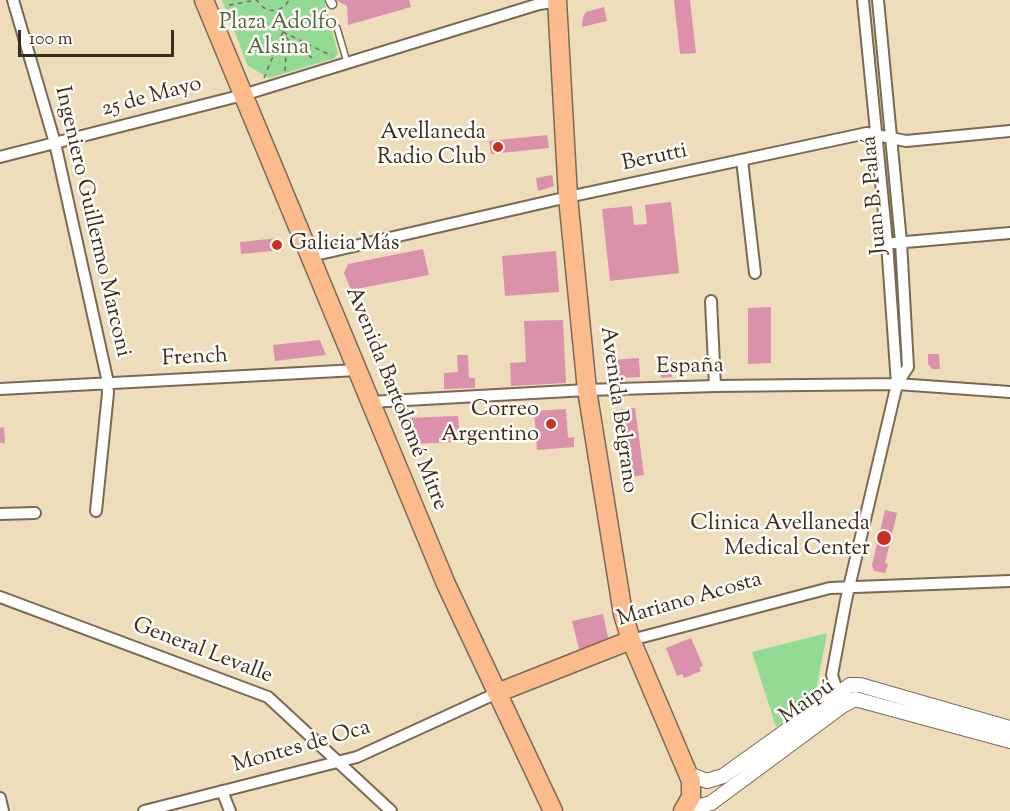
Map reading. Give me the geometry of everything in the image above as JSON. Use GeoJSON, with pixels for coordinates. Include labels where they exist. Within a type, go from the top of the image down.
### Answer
{"type":"FeatureCollection","features":[{"type":"Feature","properties":{"kind":"main road","name":"Avenida Bartolomé Mitre"},"geometry":{"type":"LineString","coordinates":[[204,0],[446,584],[553,811]]}},
{"type":"Feature","properties":{"kind":"main road","name":"Avenida Belgrano"},"geometry":{"type":"LineString","coordinates":[[560,0],[568,197],[587,390],[623,614],[631,640],[689,774],[691,797],[683,811]]}},
{"type":"Feature","properties":{"kind":"main road","name":"Mariano Acosta"},"geometry":{"type":"LineString","coordinates":[[497,693],[631,640]]}},
{"type":"Feature","properties":{"kind":"street","name":"Ingeniero Guillermo Marconi"},"geometry":{"type":"LineString","coordinates":[[13,0],[55,143],[108,384],[96,510]]}},
{"type":"Feature","properties":{"kind":"street","name":"25 de Mayo"},"geometry":{"type":"LineString","coordinates":[[0,157],[243,94],[539,4],[560,0]]}},
{"type":"Feature","properties":{"kind":"street","name":"Juan B. Palaá"},"geometry":{"type":"LineString","coordinates":[[842,706],[832,675],[850,585],[897,384],[887,243],[863,0]]}},
{"type":"Feature","properties":{"kind":"street","name":"Juan B. Palaá"},"geometry":{"type":"LineString","coordinates":[[878,0],[901,242],[908,367],[897,384]]}},
{"type":"Feature","properties":{"kind":"street","name":"Berutti"},"geometry":{"type":"LineString","coordinates":[[311,256],[568,197],[867,133],[891,140],[906,141],[1010,131]]}},
{"type":"Feature","properties":{"kind":"street"},"geometry":{"type":"LineString","coordinates":[[742,160],[755,273]]}},
{"type":"Feature","properties":{"kind":"street"},"geometry":{"type":"LineString","coordinates":[[887,243],[1010,233]]}},
{"type":"Feature","properties":{"kind":"street"},"geometry":{"type":"LineString","coordinates":[[711,301],[715,386]]}},
{"type":"Feature","properties":{"kind":"street","name":"French"},"geometry":{"type":"LineString","coordinates":[[0,389],[357,370]]}},
{"type":"Feature","properties":{"kind":"street","name":"España"},"geometry":{"type":"LineString","coordinates":[[370,402],[587,390],[715,386],[897,384],[1010,392]]}},
{"type":"Feature","properties":{"kind":"street"},"geometry":{"type":"LineString","coordinates":[[0,514],[35,513]]}},
{"type":"Feature","properties":{"kind":"street","name":"Mariano Acosta"},"geometry":{"type":"LineString","coordinates":[[631,640],[830,588],[850,585],[1010,580]]}},
{"type":"Feature","properties":{"kind":"street","name":"General Levalle"},"geometry":{"type":"LineString","coordinates":[[0,597],[268,697],[391,811]]}},
{"type":"Feature","properties":{"kind":"street","name":"Maipú"},"geometry":{"type":"LineString","coordinates":[[689,774],[707,781],[723,776],[837,692],[850,685],[860,685],[1010,728]]}},
{"type":"Feature","properties":{"kind":"street","name":"Montes de Oca"},"geometry":{"type":"LineString","coordinates":[[144,811],[357,757],[497,693]]}},
{"type":"Feature","properties":{"kind":"street","name":"Maipú"},"geometry":{"type":"LineString","coordinates":[[683,811],[711,803],[842,706],[861,699],[1010,741]]}},
{"type":"Feature","properties":{"kind":"street"},"geometry":{"type":"LineString","coordinates":[[222,791],[230,811]]}},
{"type":"Feature","properties":{"kind":"street"},"geometry":{"type":"LineString","coordinates":[[0,798],[3,811]]}},
{"type":"Feature","properties":{"kind":"lane"},"geometry":{"type":"LineString","coordinates":[[338,28],[342,63]]}},
{"type":"Feature","properties":{"kind":"path"},"geometry":{"type":"LineString","coordinates":[[229,5],[257,0],[267,10],[276,11],[285,6],[289,0]]}},
{"type":"Feature","properties":{"kind":"path"},"geometry":{"type":"LineString","coordinates":[[276,11],[283,32],[293,47],[308,52],[319,70]]}},
{"type":"Feature","properties":{"kind":"path"},"geometry":{"type":"LineString","coordinates":[[283,32],[330,53],[342,63]]}},
{"type":"Feature","properties":{"kind":"path"},"geometry":{"type":"LineString","coordinates":[[266,87],[266,74],[283,32]]}},
{"type":"Feature","properties":{"kind":"path"},"geometry":{"type":"LineString","coordinates":[[286,80],[285,59],[293,47]]}},
{"type":"Feature","properties":{"kind":"green space","name":"Plaza Adolfo Alsina"},"geometry":{"type":"Polygon","coordinates":[[[222,0],[324,0],[338,53],[335,58],[269,78],[248,66],[222,0]]]}},
{"type":"Feature","properties":{"kind":"green space"},"geometry":{"type":"Polygon","coordinates":[[[827,633],[814,702],[776,727],[752,652],[827,633]]]}},
{"type":"Feature","properties":{"kind":"building"},"geometry":{"type":"Polygon","coordinates":[[[336,0],[409,0],[411,7],[348,25],[347,6],[336,0]]]}},
{"type":"Feature","properties":{"kind":"building"},"geometry":{"type":"Polygon","coordinates":[[[674,0],[690,0],[696,53],[680,54],[674,0]]]}},
{"type":"Feature","properties":{"kind":"building"},"geometry":{"type":"Polygon","coordinates":[[[604,7],[607,21],[582,27],[586,12],[604,7]]]}},
{"type":"Feature","properties":{"kind":"building"},"geometry":{"type":"Polygon","coordinates":[[[547,135],[549,148],[491,154],[489,141],[547,135]]]}},
{"type":"Feature","properties":{"kind":"building"},"geometry":{"type":"Polygon","coordinates":[[[552,175],[554,186],[538,191],[536,178],[552,175]]]}},
{"type":"Feature","properties":{"kind":"building"},"geometry":{"type":"Polygon","coordinates":[[[671,202],[679,273],[610,281],[602,209],[632,206],[634,225],[647,224],[645,205],[671,202]]]}},
{"type":"Feature","properties":{"kind":"building"},"geometry":{"type":"Polygon","coordinates":[[[279,238],[283,250],[241,254],[240,242],[279,238]]]}},
{"type":"Feature","properties":{"kind":"building"},"geometry":{"type":"Polygon","coordinates":[[[423,249],[429,275],[351,290],[344,273],[348,264],[423,249]]]}},
{"type":"Feature","properties":{"kind":"building"},"geometry":{"type":"Polygon","coordinates":[[[556,251],[559,292],[505,296],[502,256],[556,251]]]}},
{"type":"Feature","properties":{"kind":"building"},"geometry":{"type":"Polygon","coordinates":[[[771,307],[771,363],[748,364],[748,308],[771,307]]]}},
{"type":"Feature","properties":{"kind":"building"},"geometry":{"type":"Polygon","coordinates":[[[563,320],[566,383],[511,386],[510,363],[526,362],[524,321],[563,320]]]}},
{"type":"Feature","properties":{"kind":"building"},"geometry":{"type":"Polygon","coordinates":[[[320,340],[326,355],[275,361],[273,345],[320,340]]]}},
{"type":"Feature","properties":{"kind":"building"},"geometry":{"type":"Polygon","coordinates":[[[928,354],[939,354],[940,369],[932,369],[928,364],[928,354]]]}},
{"type":"Feature","properties":{"kind":"building"},"geometry":{"type":"Polygon","coordinates":[[[457,355],[468,355],[469,378],[475,378],[475,388],[444,389],[444,373],[458,372],[457,355]]]}},
{"type":"Feature","properties":{"kind":"building"},"geometry":{"type":"Polygon","coordinates":[[[659,355],[670,355],[672,377],[661,378],[659,355]]]}},
{"type":"Feature","properties":{"kind":"building"},"geometry":{"type":"Polygon","coordinates":[[[639,358],[640,377],[617,378],[613,374],[612,360],[639,358]]]}},
{"type":"Feature","properties":{"kind":"building"},"geometry":{"type":"Polygon","coordinates":[[[635,408],[644,475],[624,478],[615,410],[635,408]]]}},
{"type":"Feature","properties":{"kind":"building","name":"Correo Argentino"},"geometry":{"type":"Polygon","coordinates":[[[566,409],[568,438],[574,437],[574,447],[537,450],[534,411],[566,409]]]}},
{"type":"Feature","properties":{"kind":"building"},"geometry":{"type":"Polygon","coordinates":[[[458,416],[460,442],[415,444],[404,418],[458,416]]]}},
{"type":"Feature","properties":{"kind":"building"},"geometry":{"type":"Polygon","coordinates":[[[4,427],[5,443],[0,443],[0,428],[4,427]]]}},
{"type":"Feature","properties":{"kind":"building","name":"Clinica Avellaneda Medical Center"},"geometry":{"type":"Polygon","coordinates":[[[885,510],[897,513],[885,563],[888,564],[885,573],[874,571],[872,565],[885,510]]]}},
{"type":"Feature","properties":{"kind":"building"},"geometry":{"type":"Polygon","coordinates":[[[603,614],[609,642],[579,649],[572,621],[603,614]]]}},
{"type":"Feature","properties":{"kind":"building"},"geometry":{"type":"Polygon","coordinates":[[[691,638],[703,666],[699,668],[701,671],[684,678],[682,674],[677,676],[666,648],[691,638]]]}},
{"type":"Feature","properties":{"kind":"place","name":"Avellaneda Radio Club"},"geometry":{"type":"Point","coordinates":[498,147]}},
{"type":"Feature","properties":{"kind":"place","name":"Galicia Más"},"geometry":{"type":"Point","coordinates":[277,245]}},
{"type":"Feature","properties":{"kind":"place","name":"Correo Argentino"},"geometry":{"type":"Point","coordinates":[551,424]}},
{"type":"Feature","properties":{"kind":"place","name":"Clinica Avellaneda Medical Center"},"geometry":{"type":"Point","coordinates":[884,538]}}]}
